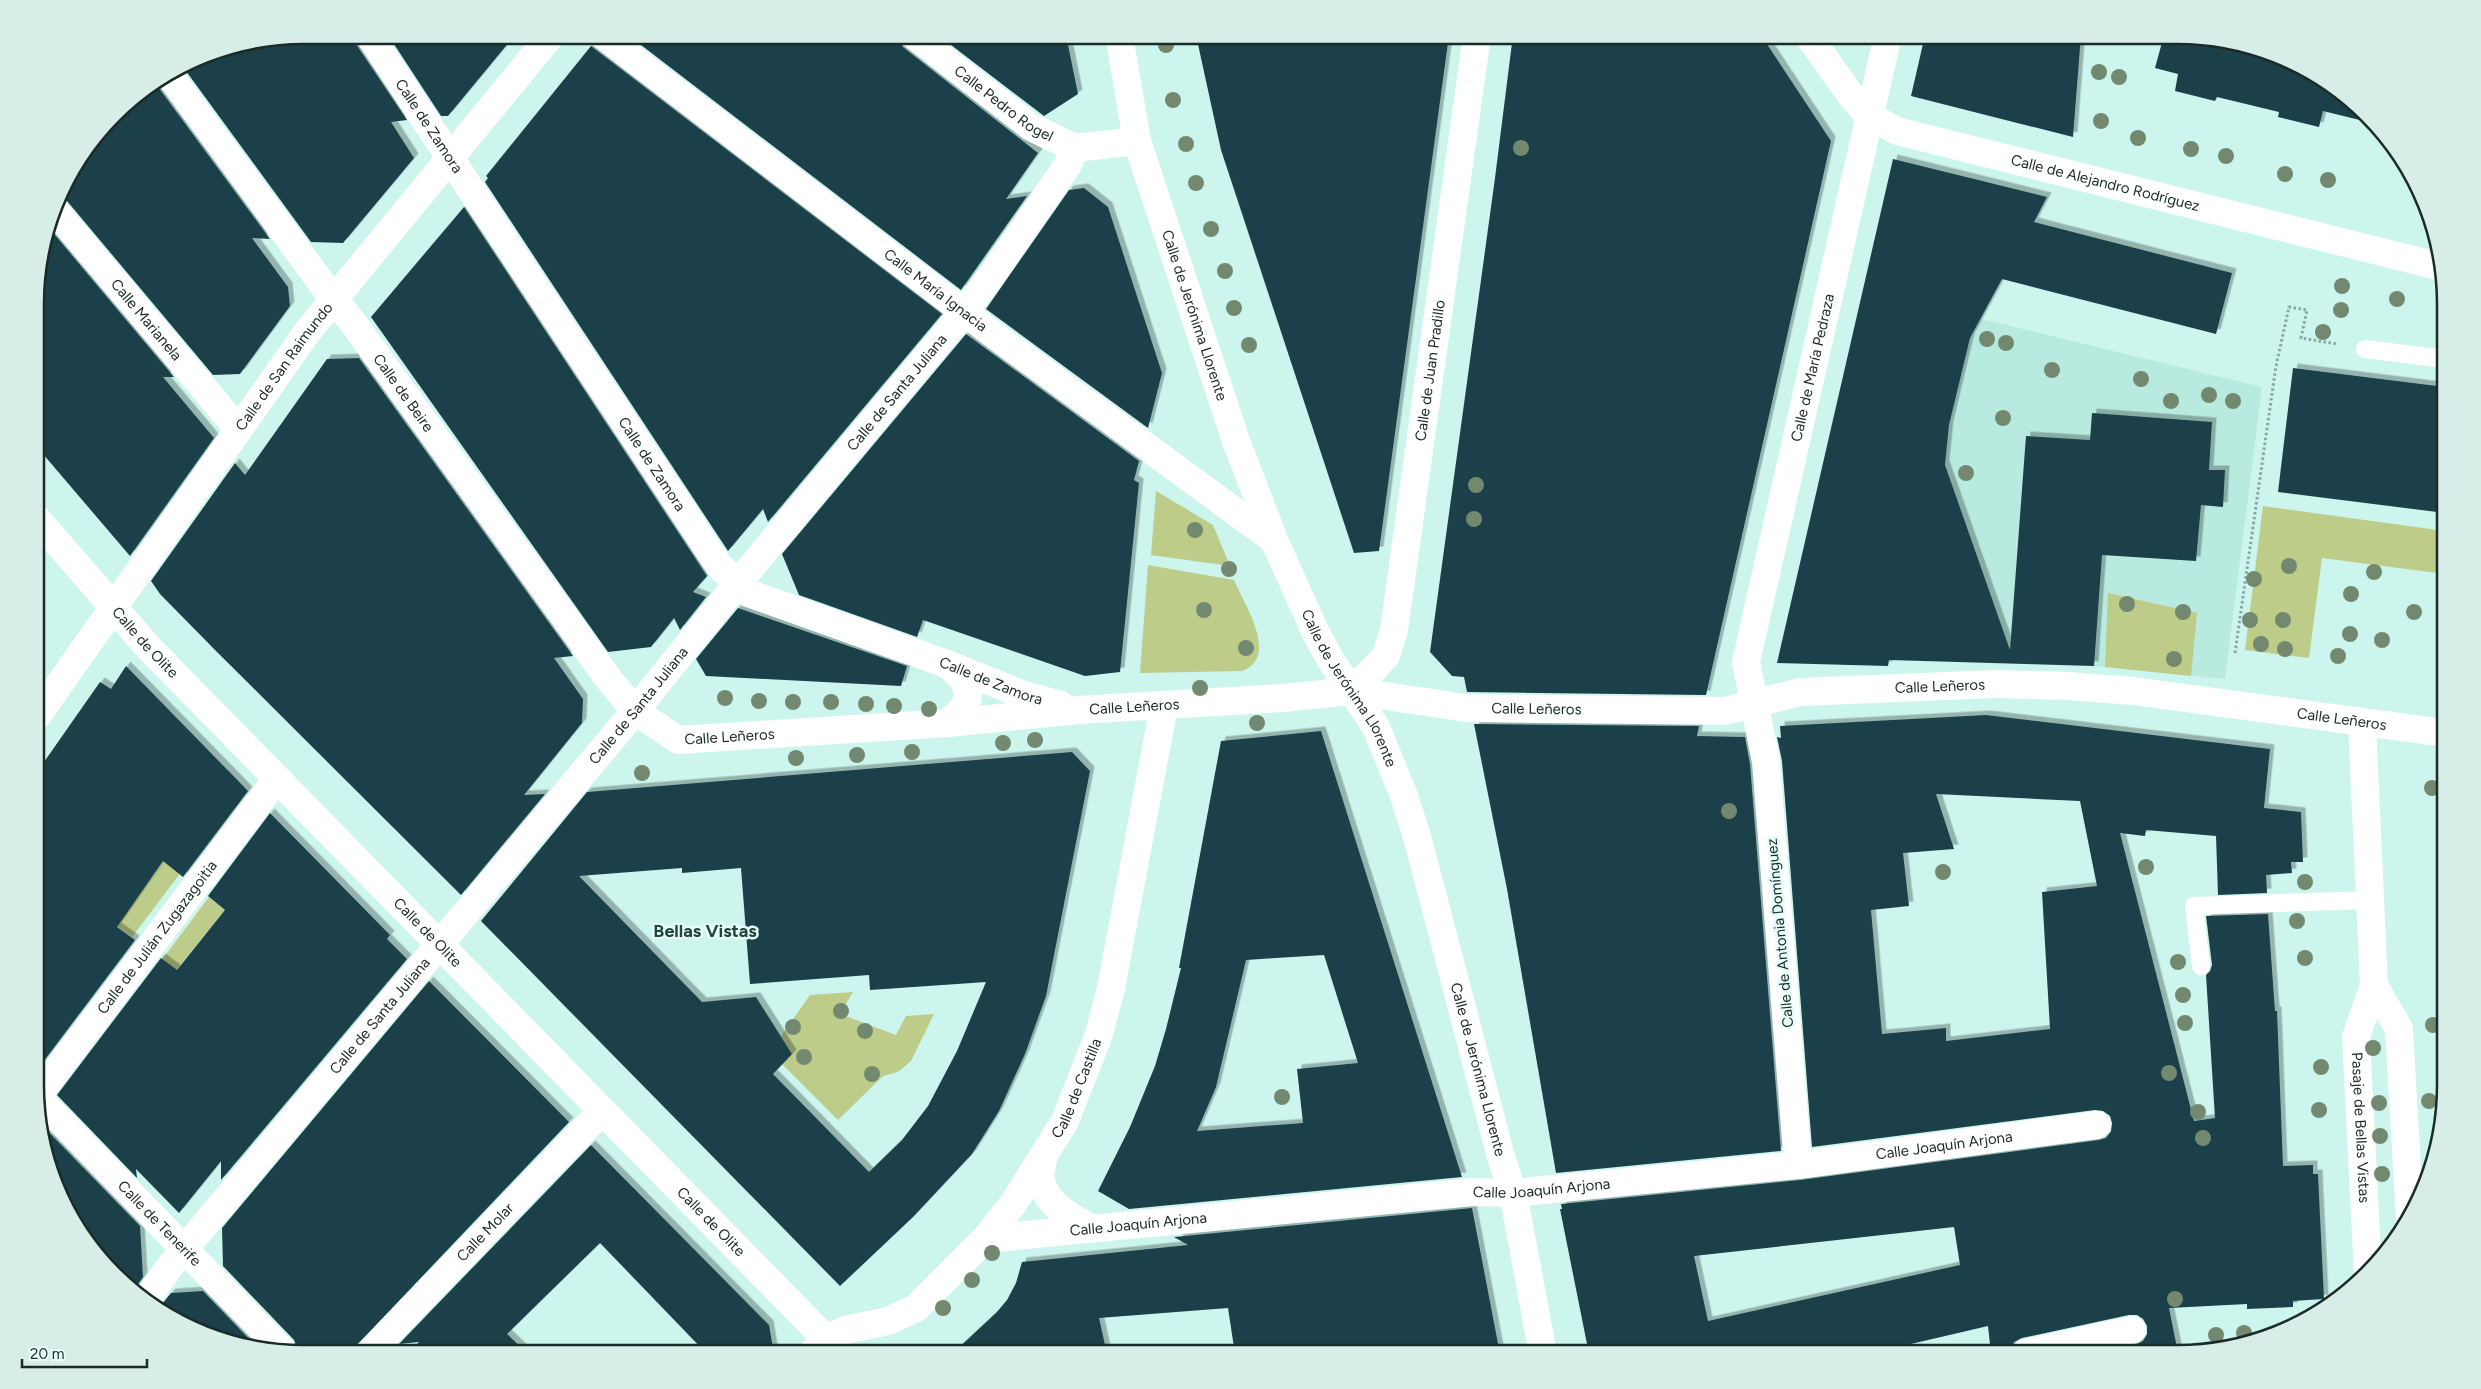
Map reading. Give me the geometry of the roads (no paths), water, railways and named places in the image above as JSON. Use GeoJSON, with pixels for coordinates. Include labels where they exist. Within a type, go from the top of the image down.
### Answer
{"type":"FeatureCollection","features":[{"type":"Feature","properties":{"kind":"street","name":"Calle de Zamora"},"geometry":{"type":"LineString","coordinates":[[375,44],[713,558],[737,584],[748,593],[947,664],[1024,696],[1080,710]]}},
{"type":"Feature","properties":{"kind":"street","name":"Calle de San Raimundo"},"geometry":{"type":"LineString","coordinates":[[44,706],[308,331],[544,44]]}},
{"type":"Feature","properties":{"kind":"street","name":"Calle María Ignacia"},"geometry":{"type":"LineString","coordinates":[[614,44],[964,312],[1274,540]]}},
{"type":"Feature","properties":{"kind":"street","name":"Calle Pedro Rogel"},"geometry":{"type":"LineString","coordinates":[[925,44],[1032,127],[1075,148]]}},
{"type":"Feature","properties":{"kind":"street","name":"Calle de Jerónima Llorente"},"geometry":{"type":"LineString","coordinates":[[1121,44],[1138,141],[1236,438],[1274,540],[1316,633],[1376,727],[1412,822],[1501,1157],[1513,1194],[1542,1345]]}},
{"type":"Feature","properties":{"kind":"street","name":"Calle de Juan Pradillo"},"geometry":{"type":"LineString","coordinates":[[1352,691],[1386,656],[1394,630],[1476,44]]}},
{"type":"Feature","properties":{"kind":"street","name":"Calle de Alejandro Rodríguez"},"geometry":{"type":"LineString","coordinates":[[1814,44],[1850,94],[1869,116],[1896,131],[2434,265]]}},
{"type":"Feature","properties":{"kind":"street","name":"Calle de María Pedraza"},"geometry":{"type":"LineString","coordinates":[[1754,703],[1746,662],[1886,44]]}},
{"type":"Feature","properties":{"kind":"street","name":"Calle de Beire"},"geometry":{"type":"LineString","coordinates":[[173,80],[334,300],[354,324],[608,678],[635,711]]}},
{"type":"Feature","properties":{"kind":"street"},"geometry":{"type":"LineString","coordinates":[[1075,148],[1138,141]]}},
{"type":"Feature","properties":{"kind":"street","name":"Calle de Santa Juliana"},"geometry":{"type":"LineString","coordinates":[[150,1294],[185,1249],[635,711],[737,584],[964,312],[1062,174],[1075,148]]}},
{"type":"Feature","properties":{"kind":"street","name":"Calle Marianela"},"geometry":{"type":"LineString","coordinates":[[59,216],[238,429]]}},
{"type":"Feature","properties":{"kind":"street","name":"Calle de Olite"},"geometry":{"type":"LineString","coordinates":[[44,527],[114,609],[276,780],[439,944],[601,1112],[816,1345]]}},
{"type":"Feature","properties":{"kind":"street"},"geometry":{"type":"LineString","coordinates":[[947,664],[968,686],[969,701],[962,711],[948,723]]}},
{"type":"Feature","properties":{"kind":"street","name":"Calle Leñeros"},"geometry":{"type":"LineString","coordinates":[[635,711],[678,740],[948,723],[1080,710],[1164,706],[1352,691],[1466,708],[1725,711],[1800,692],[1876,687],[1995,684],[2068,686],[2133,691],[2437,732]]}},
{"type":"Feature","properties":{"kind":"street","name":"Calle de Antonia Domínguez"},"geometry":{"type":"LineString","coordinates":[[1754,703],[1766,762],[1798,1165]]}},
{"type":"Feature","properties":{"kind":"street","name":"Calle de Castilla"},"geometry":{"type":"LineString","coordinates":[[821,1345],[845,1330],[888,1321],[916,1308],[985,1239],[1013,1204],[1065,1121],[1099,1034],[1121,939],[1164,706]]}},
{"type":"Feature","properties":{"kind":"street","name":"Pasaje de Bellas Vistas"},"geometry":{"type":"LineString","coordinates":[[2362,723],[2374,985],[2356,1037],[2367,1263]]}},
{"type":"Feature","properties":{"kind":"street","name":"Calle de Julián Zugazagoitia"},"geometry":{"type":"LineString","coordinates":[[44,1087],[276,780]]}},
{"type":"Feature","properties":{"kind":"street","name":"Pasaje de Bellas Vistas"},"geometry":{"type":"LineString","coordinates":[[2374,985],[2399,1029],[2409,1202]]}},
{"type":"Feature","properties":{"kind":"street","name":"Calle de Tenerife"},"geometry":{"type":"LineString","coordinates":[[44,1103],[276,1344]]}},
{"type":"Feature","properties":{"kind":"street","name":"Calle Molar"},"geometry":{"type":"LineString","coordinates":[[377,1345],[601,1112]]}},
{"type":"Feature","properties":{"kind":"street","name":"Calle Joaquín Arjona"},"geometry":{"type":"LineString","coordinates":[[985,1239],[1472,1192],[1513,1194],[1798,1165],[2097,1125]]}},
{"type":"Feature","properties":{"kind":"street"},"geometry":{"type":"LineString","coordinates":[[1042,1160],[1040,1179],[1051,1201],[1067,1215],[1091,1228]]}},
{"type":"Feature","properties":{"kind":"street"},"geometry":{"type":"LineString","coordinates":[[2065,1345],[2132,1330]]}},
{"type":"Feature","properties":{"kind":"lane"},"geometry":{"type":"LineString","coordinates":[[2366,349],[2437,358]]}},
{"type":"Feature","properties":{"kind":"lane"},"geometry":{"type":"LineString","coordinates":[[2201,966],[2194,906],[2370,900]]}},
{"type":"Feature","properties":{"kind":"district","name":"Bellas Vistas"},"geometry":{"type":"Point","coordinates":[705,931]}}]}
